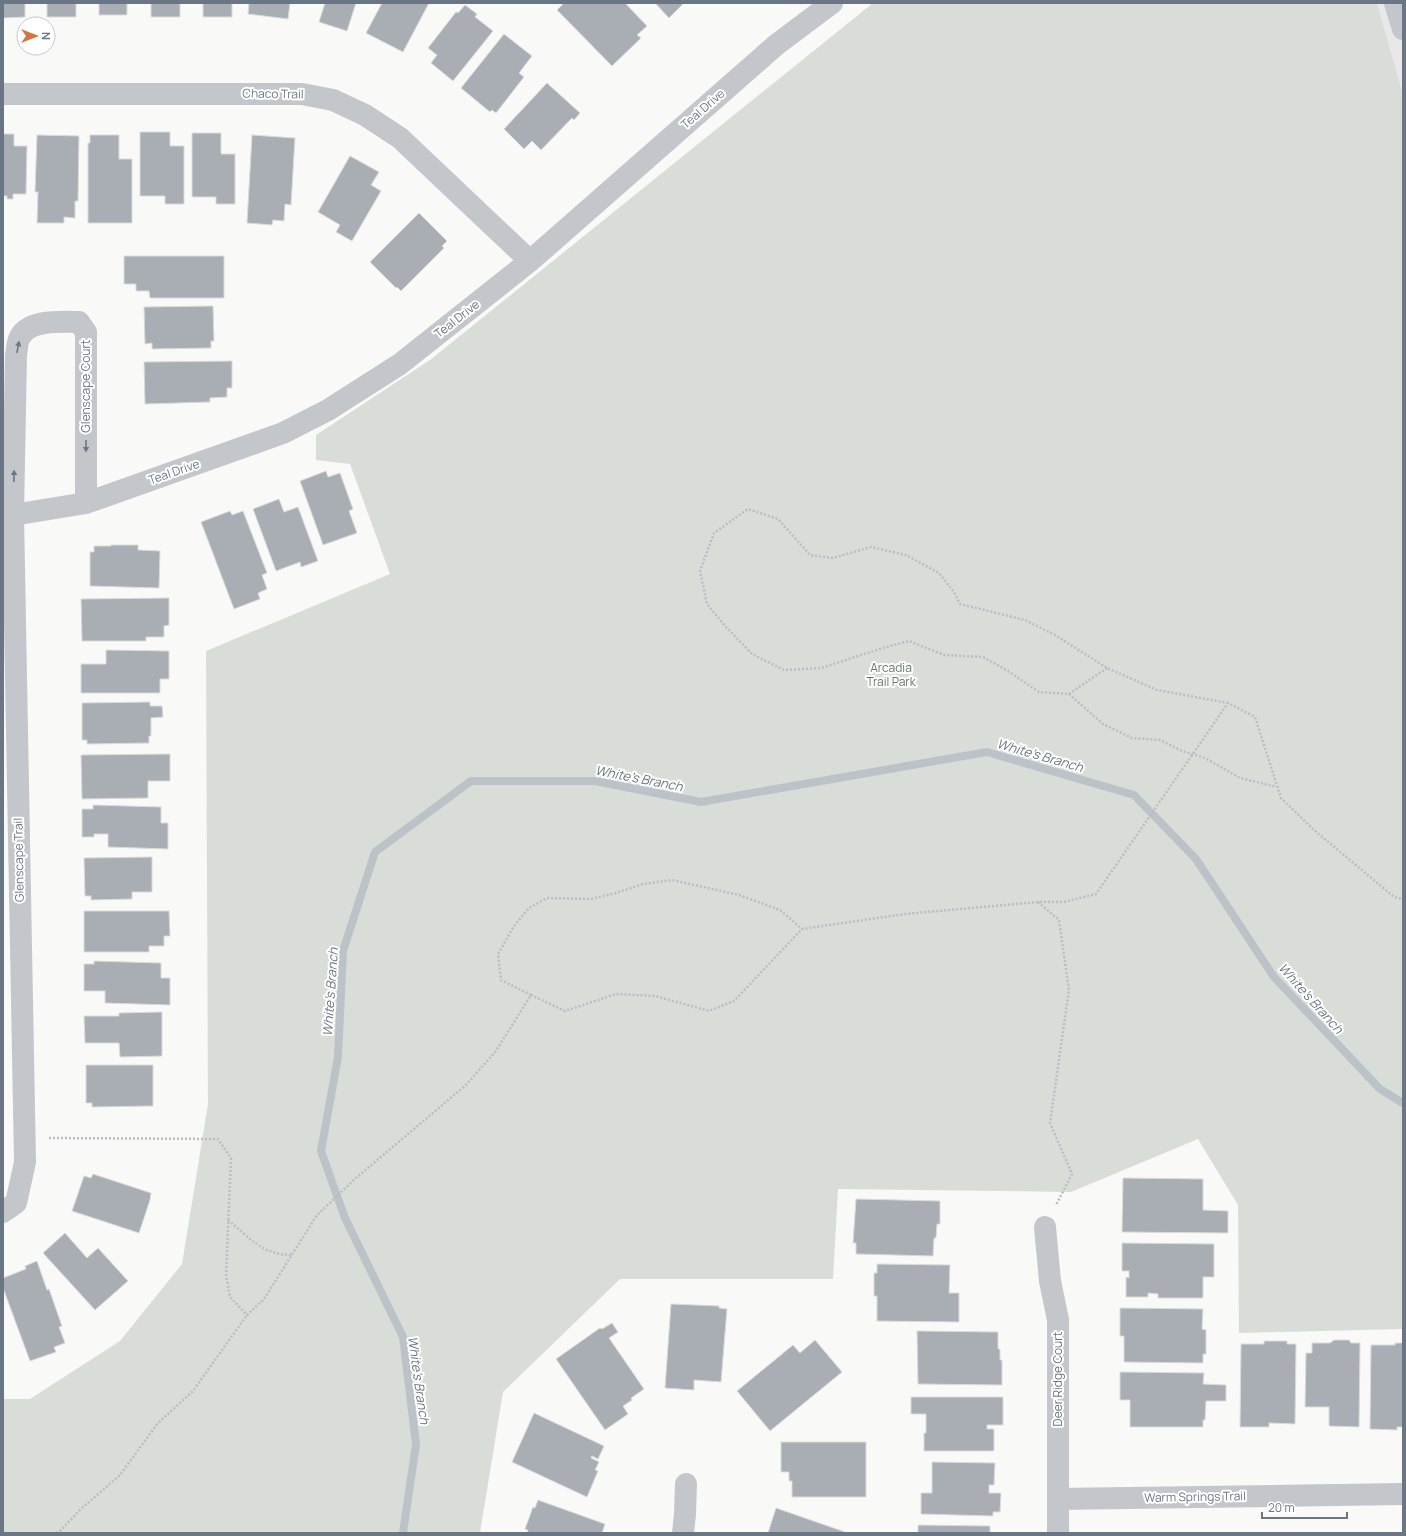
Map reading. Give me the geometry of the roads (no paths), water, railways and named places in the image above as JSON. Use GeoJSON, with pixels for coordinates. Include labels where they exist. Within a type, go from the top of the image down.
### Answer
{"type":"FeatureCollection","features":[{"type":"Feature","properties":{"kind":"street","name":"Teal Drive"},"geometry":{"type":"LineString","coordinates":[[13,515],[86,503],[284,433],[328,410],[400,364],[530,261],[776,45],[832,3]]}},
{"type":"Feature","properties":{"kind":"street"},"geometry":{"type":"LineString","coordinates":[[1395,3],[1403,29]]}},
{"type":"Feature","properties":{"kind":"street","name":"Chaco Trail"},"geometry":{"type":"LineString","coordinates":[[3,94],[302,94],[333,100],[365,115],[400,138],[530,261]]}},
{"type":"Feature","properties":{"kind":"street","name":"Glenscape Court"},"geometry":{"type":"LineString","coordinates":[[13,515],[16,355],[20,337],[30,327],[52,322],[79,322],[86,332],[86,503]]}},
{"type":"Feature","properties":{"kind":"street","name":"Glenscape Trail"},"geometry":{"type":"LineString","coordinates":[[9,1208],[25,1162],[13,515]]}},
{"type":"Feature","properties":{"kind":"street","name":"Deer Ridge Court"},"geometry":{"type":"LineString","coordinates":[[1045,1227],[1050,1281],[1058,1320],[1058,1533]]}},
{"type":"Feature","properties":{"kind":"street"},"geometry":{"type":"LineString","coordinates":[[683,1533],[686,1484]]}},
{"type":"Feature","properties":{"kind":"street","name":"Warm Springs Trail"},"geometry":{"type":"LineString","coordinates":[[1058,1499],[1403,1494]]}},
{"type":"Feature","properties":{"kind":"waterway","name":"White's Branch"},"geometry":{"type":"LineString","coordinates":[[403,1533],[416,1444],[403,1337],[345,1218],[321,1151],[338,1057],[343,951],[375,852],[471,781],[595,781],[701,802],[987,752],[1134,795],[1196,859],[1274,977],[1380,1089],[1403,1103]]}},
{"type":"Feature","properties":{"kind":"park label","name":"Arcadia Trail Park"},"geometry":{"type":"Point","coordinates":[891,675]}}]}
